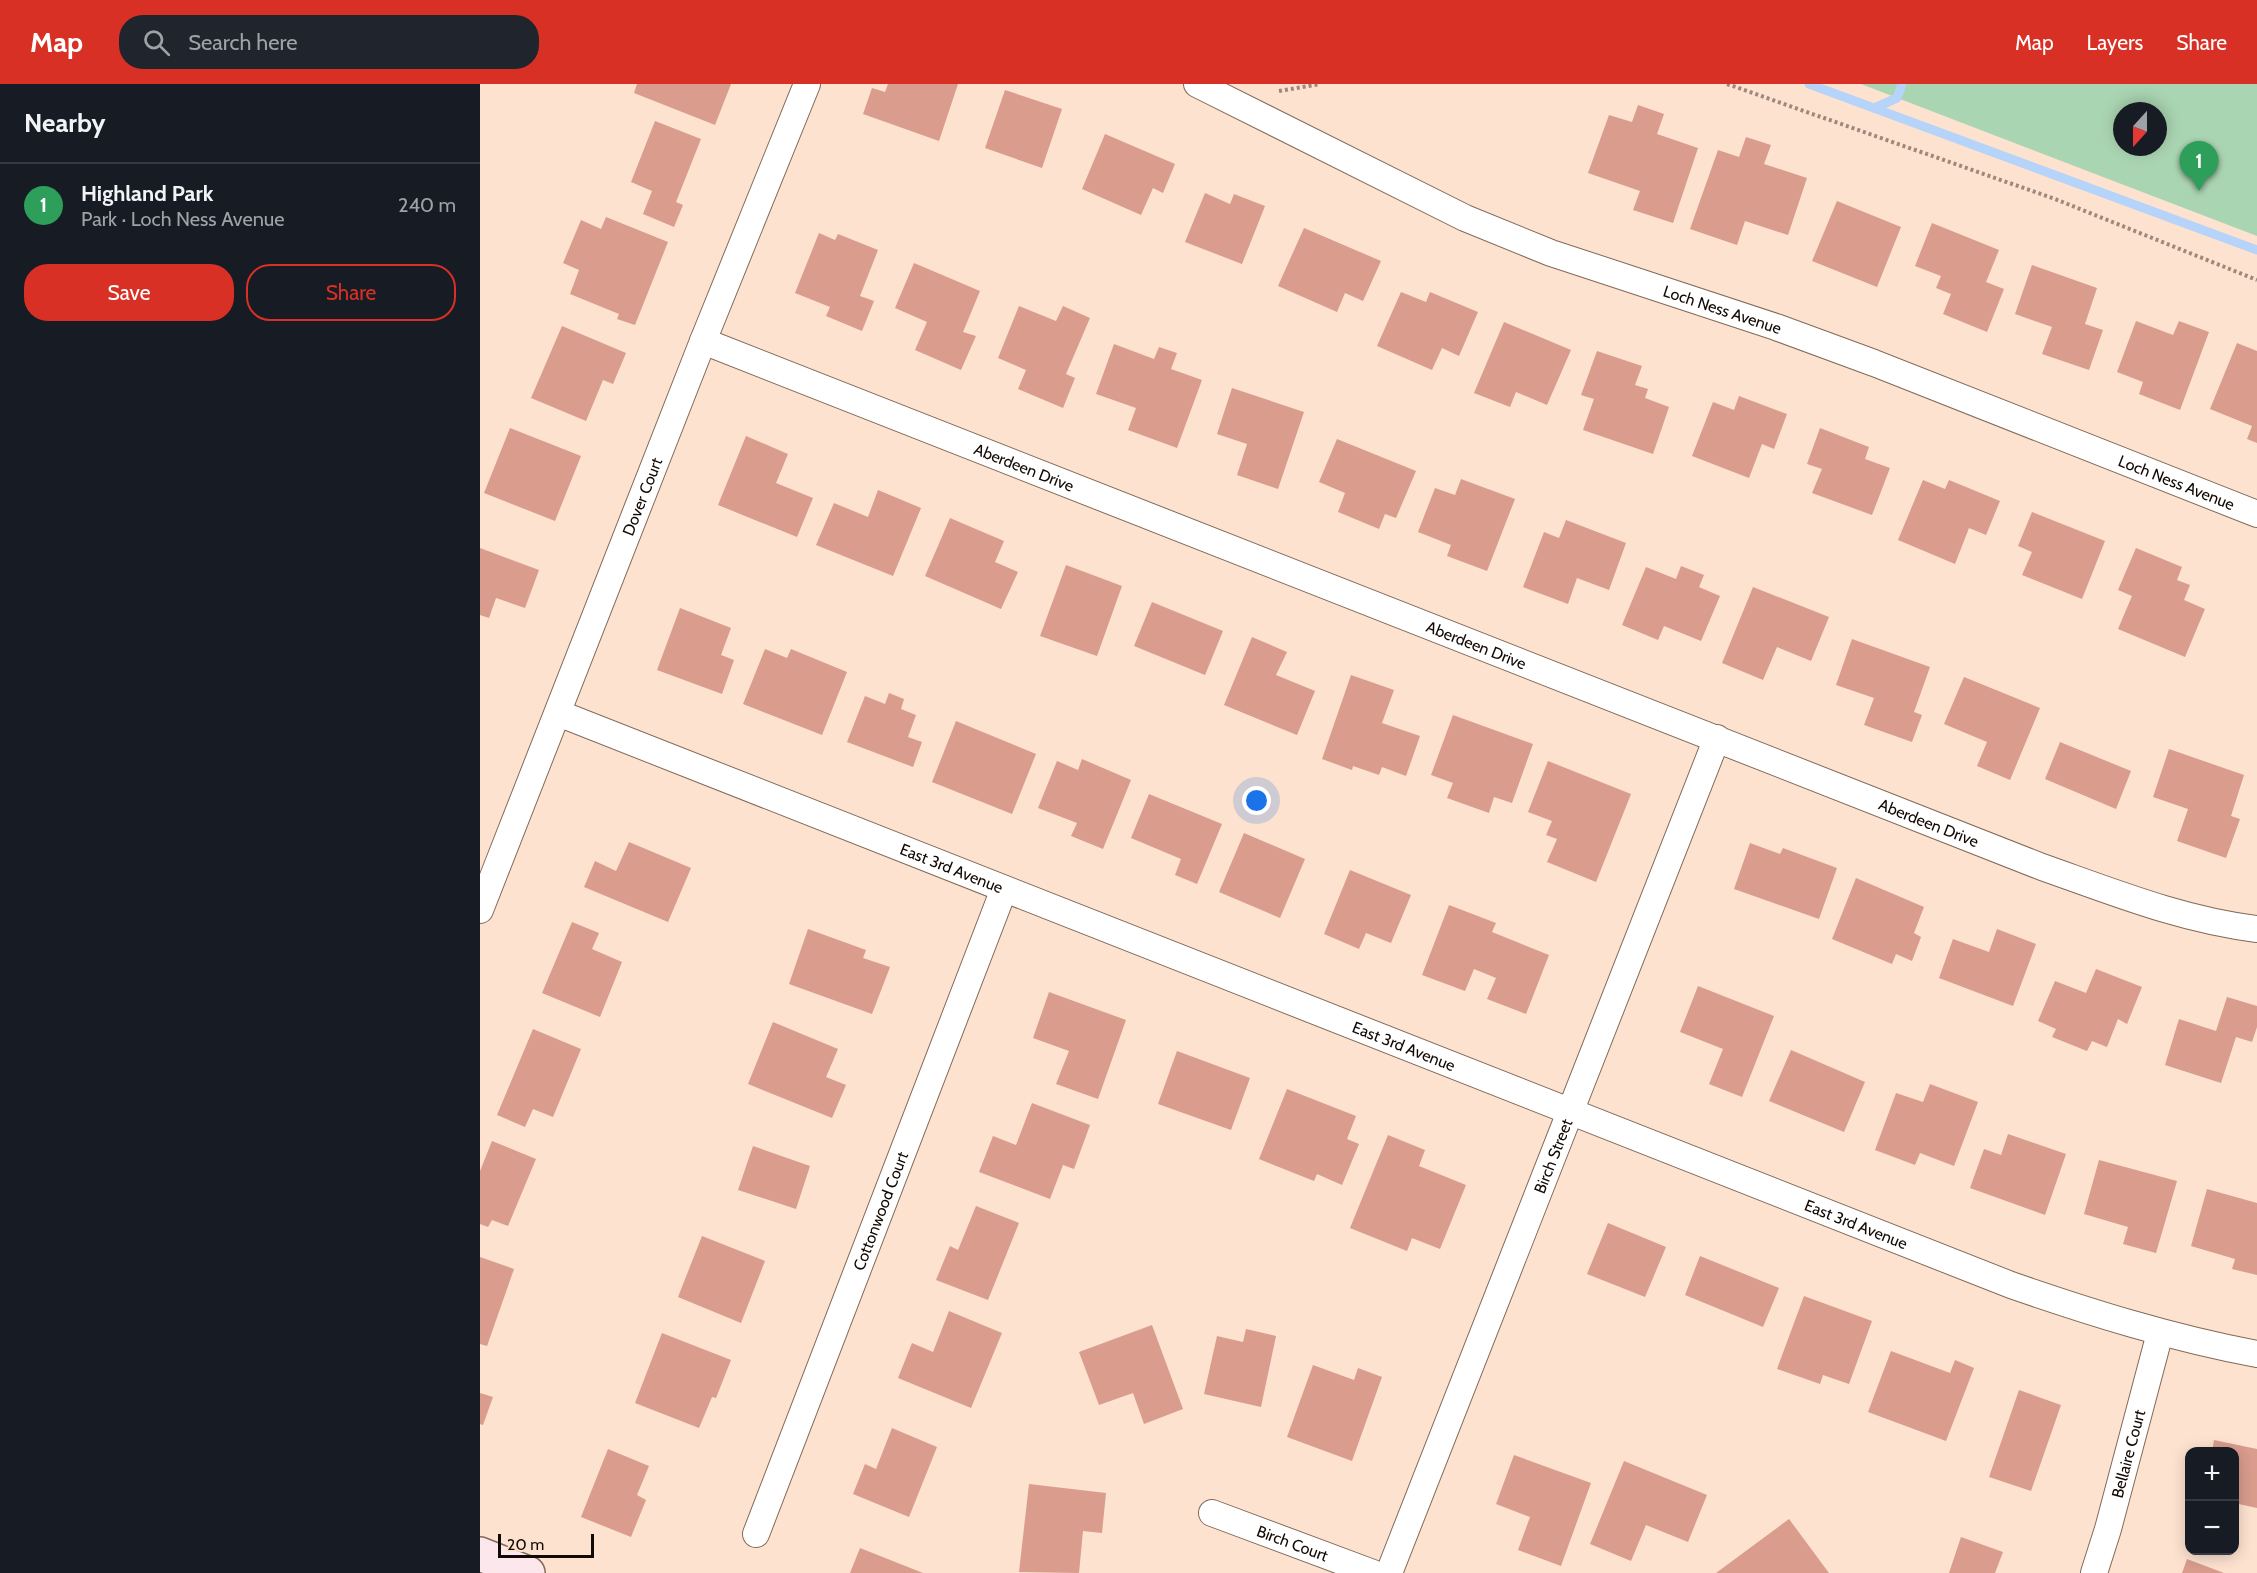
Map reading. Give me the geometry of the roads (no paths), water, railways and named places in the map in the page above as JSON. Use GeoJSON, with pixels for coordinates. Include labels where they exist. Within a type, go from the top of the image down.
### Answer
{"type":"FeatureCollection","features":[{"type":"Feature","properties":{"kind":"main road"},"geometry":{"type":"LineString","coordinates":[[480,1554],[528,1573]]}},
{"type":"Feature","properties":{"kind":"street","name":"Dover Court"},"geometry":{"type":"LineString","coordinates":[[480,910],[807,84]]}},
{"type":"Feature","properties":{"kind":"street","name":"Loch Ness Avenue"},"geometry":{"type":"LineString","coordinates":[[1197,84],[1465,218],[1551,253],[1776,327],[1875,363],[2257,514]]}},
{"type":"Feature","properties":{"kind":"street","name":"Aberdeen Drive"},"geometry":{"type":"LineString","coordinates":[[704,340],[2042,867],[2158,909],[2205,921],[2257,929]]}},
{"type":"Feature","properties":{"kind":"street","name":"East 3rd Avenue"},"geometry":{"type":"LineString","coordinates":[[558,713],[2010,1285],[2118,1322],[2257,1354]]}},
{"type":"Feature","properties":{"kind":"street","name":"Birch Street"},"geometry":{"type":"LineString","coordinates":[[1389,1573],[1717,738]]}},
{"type":"Feature","properties":{"kind":"street","name":"Cottonwood Court"},"geometry":{"type":"LineString","coordinates":[[756,1534],[1004,889]]}},
{"type":"Feature","properties":{"kind":"street","name":"Bellaire Court"},"geometry":{"type":"LineString","coordinates":[[2094,1573],[2108,1529],[2160,1332]]}},
{"type":"Feature","properties":{"kind":"street","name":"Birch Court"},"geometry":{"type":"LineString","coordinates":[[1212,1513],[1373,1573]]}},
{"type":"Feature","properties":{"kind":"waterway"},"geometry":{"type":"LineString","coordinates":[[1809,84],[2257,250]]}},
{"type":"Feature","properties":{"kind":"waterway"},"geometry":{"type":"LineString","coordinates":[[1874,108],[1897,98],[1902,84]]}},
{"type":"Feature","properties":{"kind":"place","name":"Highland Park"},"geometry":{"type":"Point","coordinates":[2199,191]}}]}
